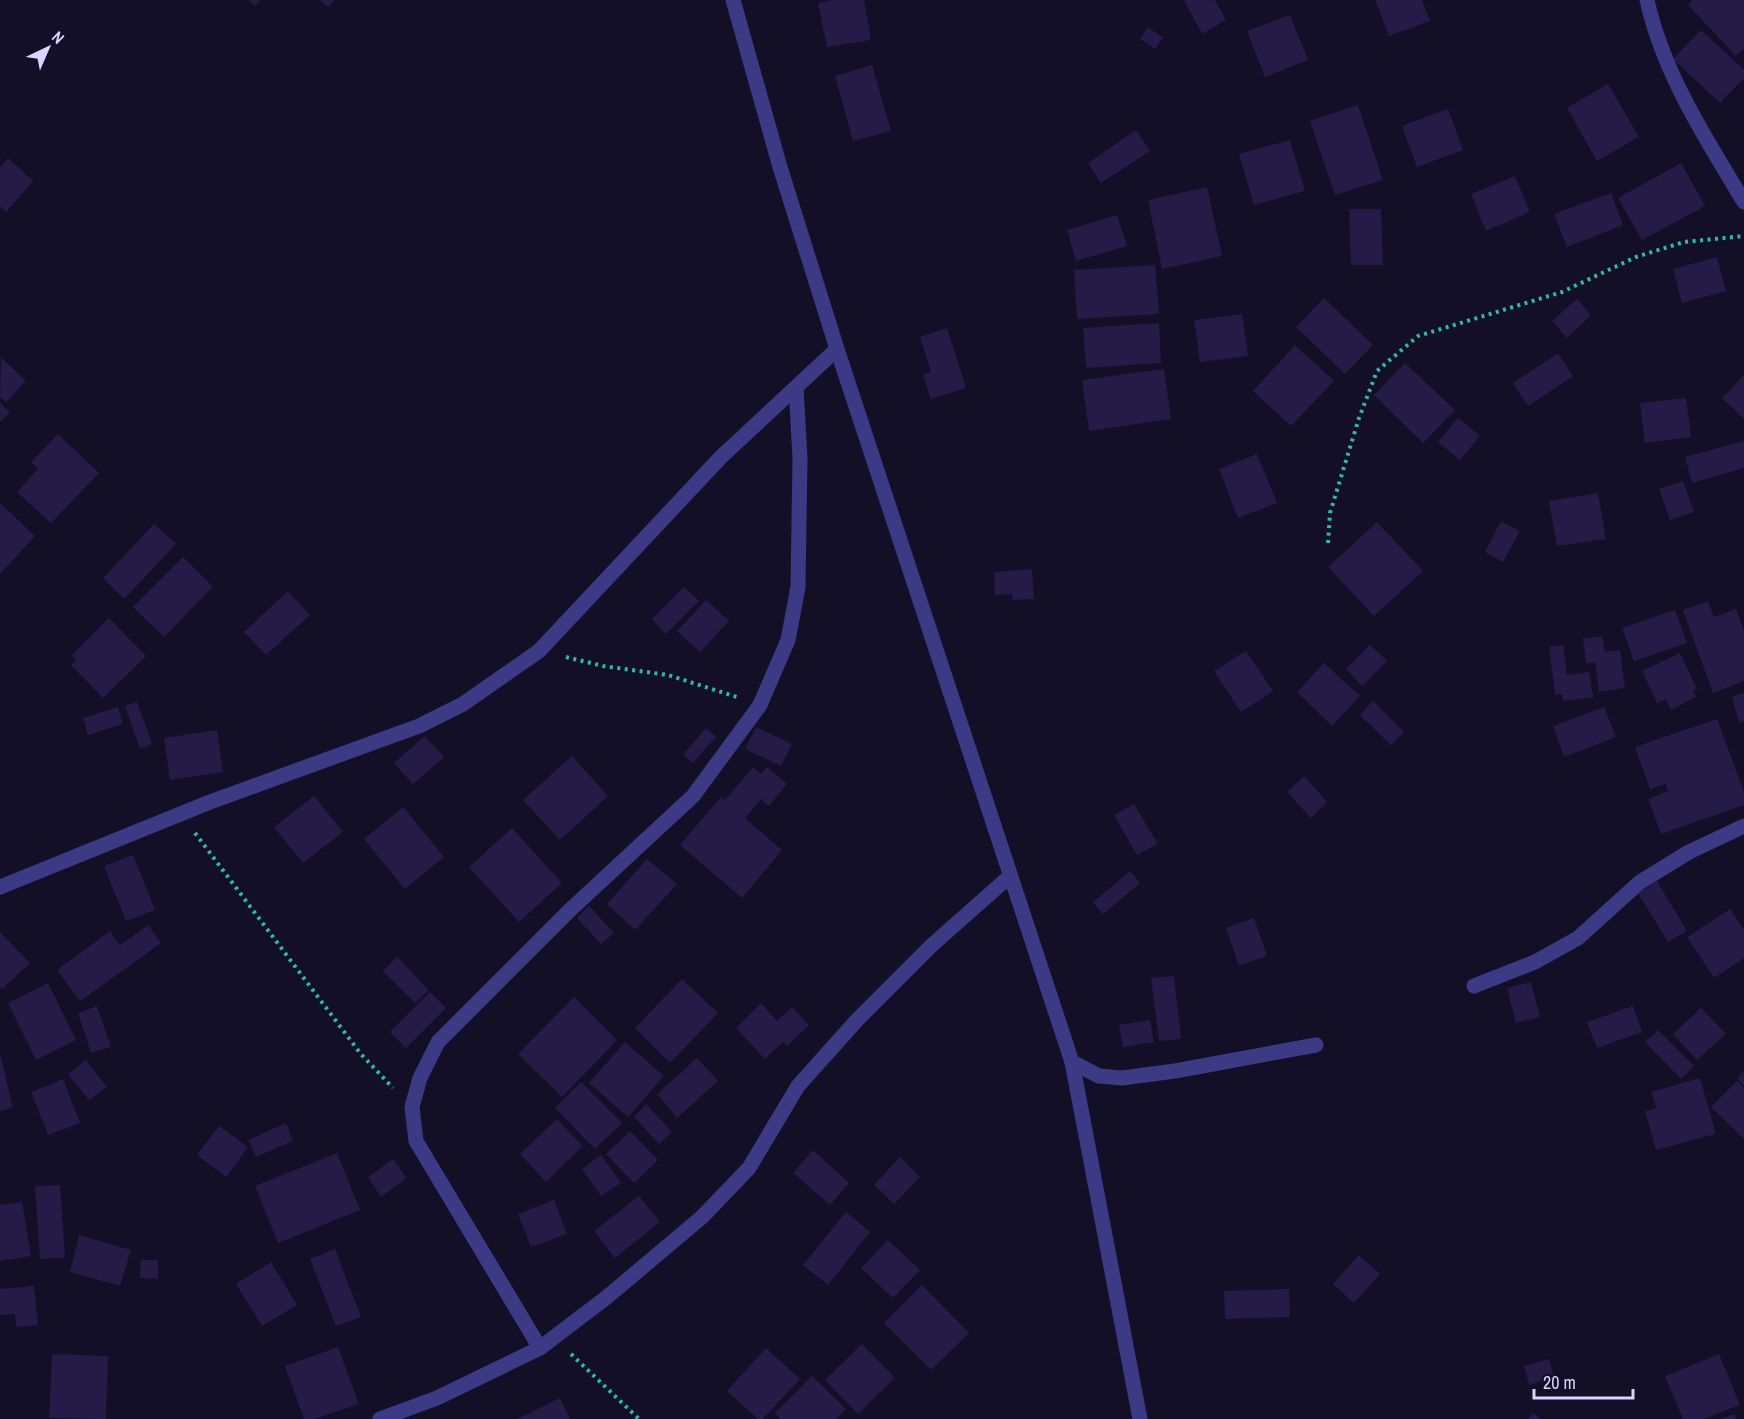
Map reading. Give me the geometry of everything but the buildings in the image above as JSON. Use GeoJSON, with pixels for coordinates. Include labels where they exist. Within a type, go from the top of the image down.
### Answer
{"type":"FeatureCollection","features":[{"type":"Feature","properties":{"kind":"street"},"geometry":{"type":"LineString","coordinates":[[733,0],[780,167],[837,349],[1072,1062],[1140,1419]]}},
{"type":"Feature","properties":{"kind":"street"},"geometry":{"type":"LineString","coordinates":[[1647,0],[1652,21],[1674,78],[1744,201]]}},
{"type":"Feature","properties":{"kind":"street"},"geometry":{"type":"LineString","coordinates":[[0,887],[181,814],[419,726],[463,704],[539,651],[721,457],[837,349]]}},
{"type":"Feature","properties":{"kind":"street"},"geometry":{"type":"LineString","coordinates":[[540,1348],[416,1141],[412,1107],[420,1077],[438,1042],[570,910],[693,796],[760,705],[788,640],[798,587],[800,458],[796,387]]}},
{"type":"Feature","properties":{"kind":"street"},"geometry":{"type":"LineString","coordinates":[[1474,986],[1535,962],[1578,938],[1640,882],[1689,852],[1744,826]]}},
{"type":"Feature","properties":{"kind":"street"},"geometry":{"type":"LineString","coordinates":[[380,1419],[437,1398],[555,1339],[702,1216],[749,1168],[798,1086],[857,1020],[932,945],[1010,876]]}},
{"type":"Feature","properties":{"kind":"street"},"geometry":{"type":"LineString","coordinates":[[1072,1062],[1099,1076],[1122,1078],[1175,1071],[1317,1045]]}},
{"type":"Feature","properties":{"kind":"path"},"geometry":{"type":"LineString","coordinates":[[1328,543],[1330,513],[1359,418],[1377,371],[1418,336],[1562,292],[1636,256],[1675,245],[1744,236]]}},
{"type":"Feature","properties":{"kind":"path"},"geometry":{"type":"LineString","coordinates":[[539,651],[603,666],[668,675],[760,705]]}},
{"type":"Feature","properties":{"kind":"path"},"geometry":{"type":"LineString","coordinates":[[181,814],[360,1053],[412,1107]]}},
{"type":"Feature","properties":{"kind":"path"},"geometry":{"type":"LineString","coordinates":[[555,1339],[639,1419]]}}]}
